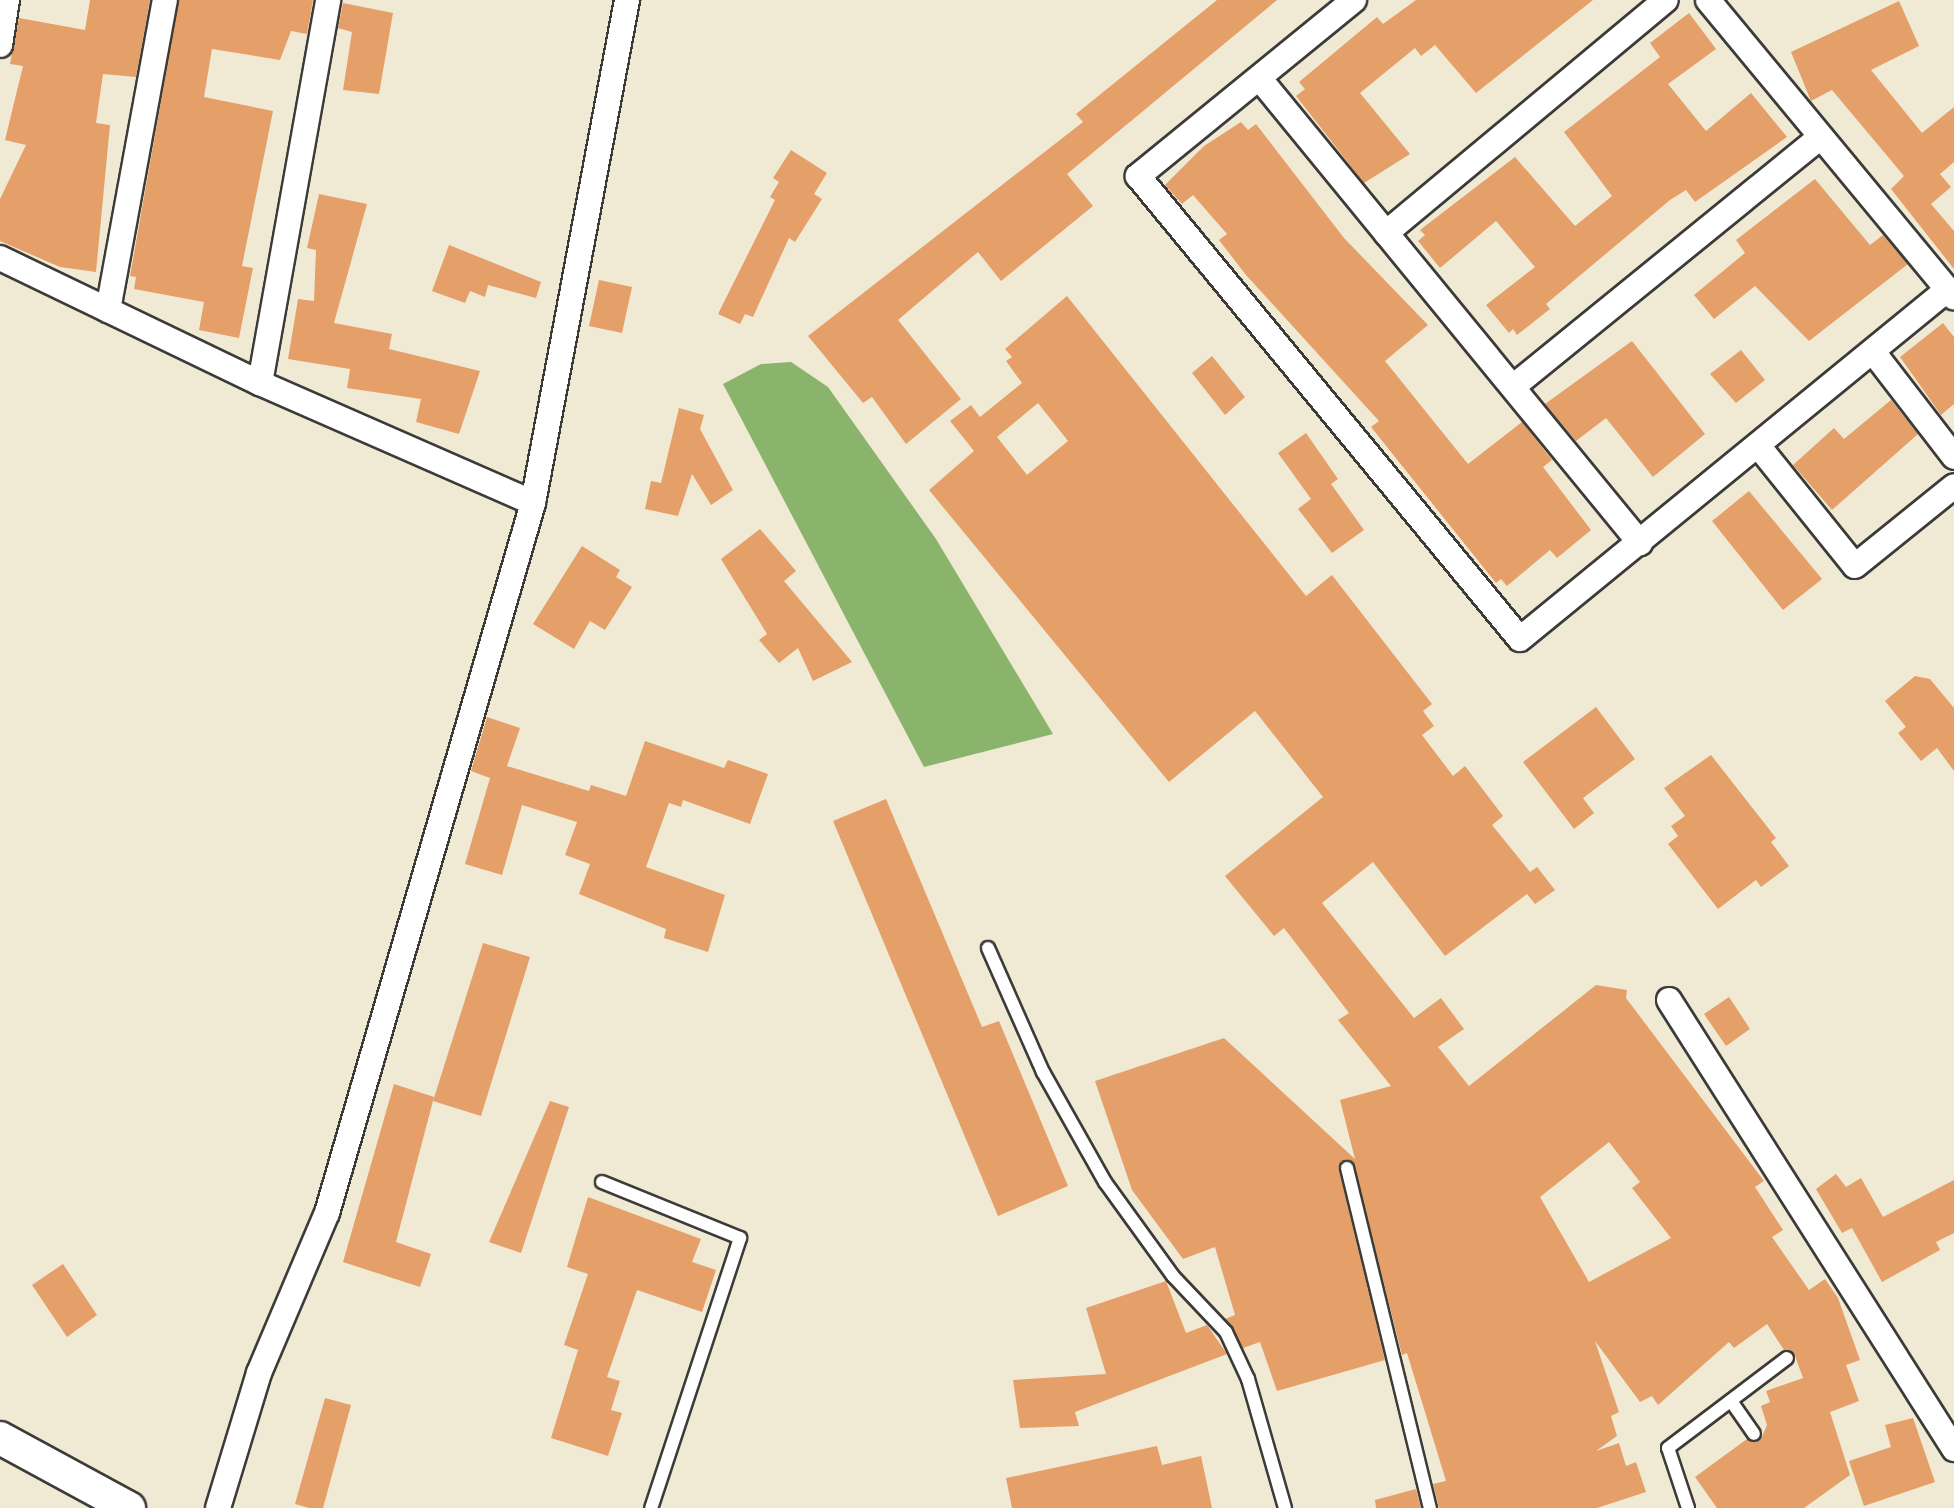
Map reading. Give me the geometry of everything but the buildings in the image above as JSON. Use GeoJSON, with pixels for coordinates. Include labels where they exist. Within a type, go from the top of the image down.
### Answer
{"type":"FeatureCollection","features":[{"type":"Feature","properties":{"kind":"street"},"geometry":{"type":"LineString","coordinates":[[0,45],[7,0]]}},
{"type":"Feature","properties":{"kind":"street"},"geometry":{"type":"LineString","coordinates":[[108,310],[165,0]]}},
{"type":"Feature","properties":{"kind":"street"},"geometry":{"type":"LineString","coordinates":[[260,383],[328,0]]}},
{"type":"Feature","properties":{"kind":"street"},"geometry":{"type":"LineString","coordinates":[[218,1508],[259,1373],[327,1213],[533,503],[627,0]]}},
{"type":"Feature","properties":{"kind":"street"},"geometry":{"type":"LineString","coordinates":[[1354,0],[1138,176],[1520,639],[1951,293],[1819,138],[1708,0]]}},
{"type":"Feature","properties":{"kind":"street"},"geometry":{"type":"LineString","coordinates":[[1386,233],[1666,0]]}},
{"type":"Feature","properties":{"kind":"street"},"geometry":{"type":"LineString","coordinates":[[1260,79],[1640,543]]}},
{"type":"Feature","properties":{"kind":"street"},"geometry":{"type":"LineString","coordinates":[[1514,386],[1819,138]]}},
{"type":"Feature","properties":{"kind":"street"},"geometry":{"type":"LineString","coordinates":[[0,258],[260,383],[533,503]]}},
{"type":"Feature","properties":{"kind":"street"},"geometry":{"type":"LineString","coordinates":[[1874,353],[1954,457]]}},
{"type":"Feature","properties":{"kind":"street"},"geometry":{"type":"LineString","coordinates":[[1760,447],[1855,566],[1954,486]]}},
{"type":"Feature","properties":{"kind":"street"},"geometry":{"type":"LineString","coordinates":[[1669,1000],[1954,1449]]}},
{"type":"Feature","properties":{"kind":"street"},"geometry":{"type":"LineString","coordinates":[[0,1438],[129,1508]]}},
{"type":"Feature","properties":{"kind":"lane"},"geometry":{"type":"LineString","coordinates":[[988,948],[1043,1072],[1105,1182],[1173,1276],[1226,1332],[1248,1379],[1285,1508]]}},
{"type":"Feature","properties":{"kind":"lane"},"geometry":{"type":"LineString","coordinates":[[1347,1168],[1430,1508]]}},
{"type":"Feature","properties":{"kind":"lane"},"geometry":{"type":"LineString","coordinates":[[602,1182],[740,1238],[651,1508]]}},
{"type":"Feature","properties":{"kind":"lane"},"geometry":{"type":"LineString","coordinates":[[1688,1508],[1668,1448],[1787,1358]]}},
{"type":"Feature","properties":{"kind":"lane"},"geometry":{"type":"LineString","coordinates":[[1731,1401],[1755,1434]]}},
{"type":"Feature","properties":{"kind":"green space"},"geometry":{"type":"Polygon","coordinates":[[[791,362],[828,387],[936,539],[1053,734],[924,767],[723,384],[761,364],[791,362]]]}}]}
